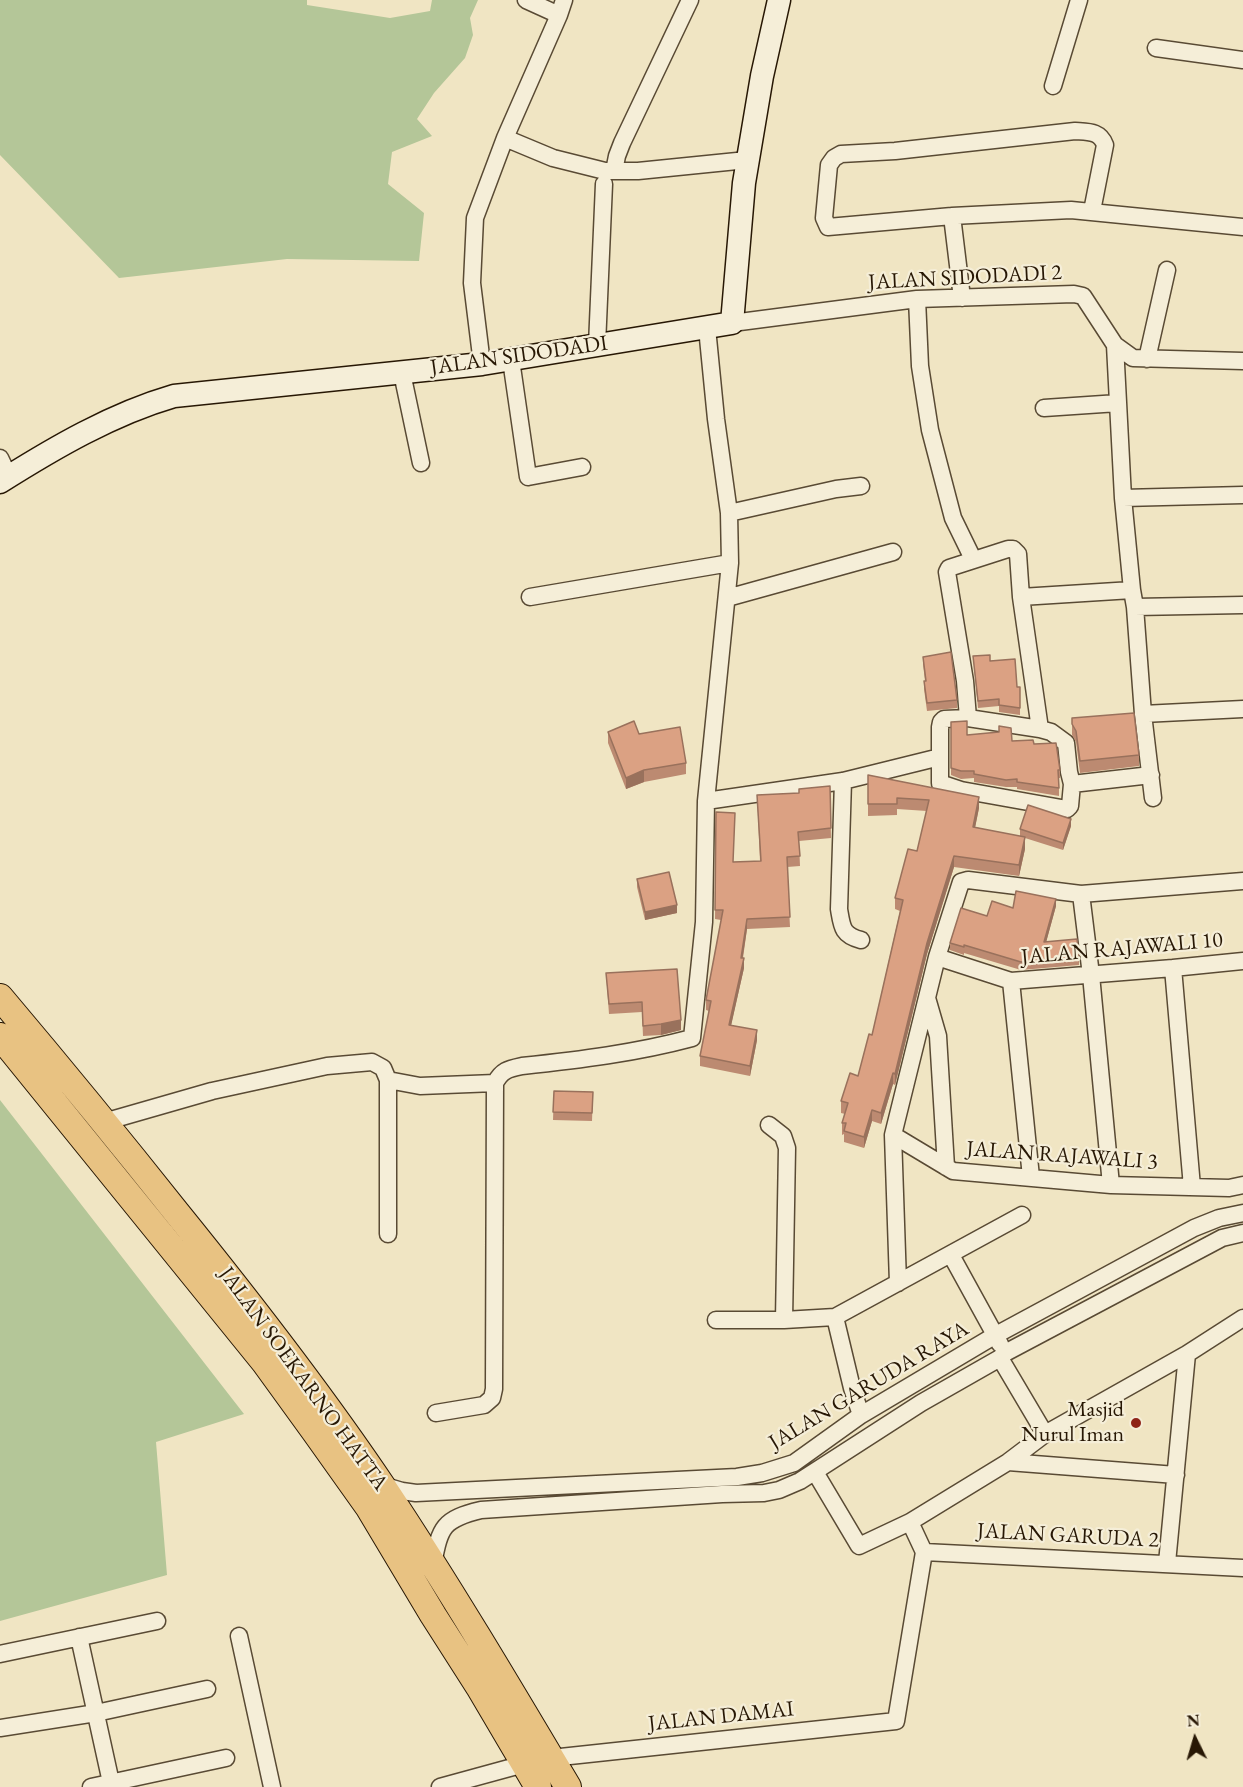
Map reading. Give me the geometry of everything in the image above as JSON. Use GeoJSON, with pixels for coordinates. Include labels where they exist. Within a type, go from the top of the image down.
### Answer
{"type":"FeatureCollection","features":[{"type":"Feature","properties":{"kind":"main road","name":"JALAN SOEKARNO HATTA"},"geometry":{"type":"LineString","coordinates":[[0,997],[195,1233],[257,1312],[382,1485],[433,1564],[568,1787]]}},
{"type":"Feature","properties":{"kind":"main road","name":"JALAN SOEKARNO HATTA"},"geometry":{"type":"LineString","coordinates":[[0,1036],[265,1363],[369,1508],[538,1787]]}},
{"type":"Feature","properties":{"kind":"main road"},"geometry":{"type":"LineString","coordinates":[[173,1250],[195,1233]]}},
{"type":"Feature","properties":{"kind":"street"},"geometry":{"type":"LineString","coordinates":[[482,364],[472,283],[475,218],[505,138],[562,7],[526,0]]}},
{"type":"Feature","properties":{"kind":"street"},"geometry":{"type":"LineString","coordinates":[[597,345],[609,178],[622,143],[690,0]]}},
{"type":"Feature","properties":{"kind":"street"},"geometry":{"type":"LineString","coordinates":[[732,323],[747,160],[762,75],[779,0]]}},
{"type":"Feature","properties":{"kind":"street"},"geometry":{"type":"LineString","coordinates":[[1053,86],[1079,0]]}},
{"type":"Feature","properties":{"kind":"street"},"geometry":{"type":"LineString","coordinates":[[1156,48],[1243,60]]}},
{"type":"Feature","properties":{"kind":"street"},"geometry":{"type":"LineString","coordinates":[[1092,211],[1105,145],[1103,138],[1094,132],[1076,131],[895,151],[841,154],[829,165],[824,218],[828,227],[952,216],[1071,210],[1243,227]]}},
{"type":"Feature","properties":{"kind":"street"},"geometry":{"type":"LineString","coordinates":[[505,138],[553,158],[605,171],[609,178]]}},
{"type":"Feature","properties":{"kind":"street"},"geometry":{"type":"LineString","coordinates":[[609,178],[638,171],[747,160]]}},
{"type":"Feature","properties":{"kind":"street"},"geometry":{"type":"LineString","coordinates":[[952,216],[962,298]]}},
{"type":"Feature","properties":{"kind":"street"},"geometry":{"type":"LineString","coordinates":[[1147,359],[1167,270]]}},
{"type":"Feature","properties":{"kind":"street","name":"JALAN SIDODADI 2"},"geometry":{"type":"LineString","coordinates":[[732,323],[917,299],[1074,294],[1083,296],[1115,345],[1133,358],[1243,361]]}},
{"type":"Feature","properties":{"kind":"street"},"geometry":{"type":"LineString","coordinates":[[917,299],[920,366],[930,430],[954,518],[973,559]]}},
{"type":"Feature","properties":{"kind":"street","name":"JALAN SIDODADI"},"geometry":{"type":"LineString","coordinates":[[3,472],[123,414],[174,396],[482,364],[732,323]]}},
{"type":"Feature","properties":{"kind":"street"},"geometry":{"type":"LineString","coordinates":[[436,1413],[484,1405],[492,1398],[494,1389],[495,1083],[500,1074],[516,1067],[599,1058],[692,1038],[704,922],[706,801],[730,563],[729,513],[716,419],[707,328]]}},
{"type":"Feature","properties":{"kind":"street"},"geometry":{"type":"LineString","coordinates":[[1115,345],[1123,498],[1132,590],[1136,608],[1143,714],[1153,798]]}},
{"type":"Feature","properties":{"kind":"street"},"geometry":{"type":"LineString","coordinates":[[512,360],[528,477],[582,467]]}},
{"type":"Feature","properties":{"kind":"street"},"geometry":{"type":"LineString","coordinates":[[402,373],[421,463]]}},
{"type":"Feature","properties":{"kind":"street"},"geometry":{"type":"LineString","coordinates":[[1044,408],[1118,403]]}},
{"type":"Feature","properties":{"kind":"street"},"geometry":{"type":"LineString","coordinates":[[729,513],[836,489],[861,486]]}},
{"type":"Feature","properties":{"kind":"street"},"geometry":{"type":"LineString","coordinates":[[1123,498],[1243,495]]}},
{"type":"Feature","properties":{"kind":"street"},"geometry":{"type":"LineString","coordinates":[[969,718],[947,572],[953,565],[1013,549],[1018,554],[1021,597],[1040,729]]}},
{"type":"Feature","properties":{"kind":"street"},"geometry":{"type":"LineString","coordinates":[[727,598],[893,552]]}},
{"type":"Feature","properties":{"kind":"street"},"geometry":{"type":"LineString","coordinates":[[530,597],[730,563]]}},
{"type":"Feature","properties":{"kind":"street"},"geometry":{"type":"LineString","coordinates":[[1021,597],[1132,590]]}},
{"type":"Feature","properties":{"kind":"street"},"geometry":{"type":"LineString","coordinates":[[1136,608],[1243,605]]}},
{"type":"Feature","properties":{"kind":"street"},"geometry":{"type":"LineString","coordinates":[[1143,714],[1243,709]]}},
{"type":"Feature","properties":{"kind":"street"},"geometry":{"type":"LineString","coordinates":[[969,718],[1040,729],[1051,732],[1066,743],[1072,784],[1070,806],[1067,809],[961,790],[940,783],[941,722],[944,719],[969,718]]}},
{"type":"Feature","properties":{"kind":"street"},"geometry":{"type":"LineString","coordinates":[[706,801],[843,781],[940,757]]}},
{"type":"Feature","properties":{"kind":"street"},"geometry":{"type":"LineString","coordinates":[[1072,784],[1151,775]]}},
{"type":"Feature","properties":{"kind":"street"},"geometry":{"type":"LineString","coordinates":[[843,781],[839,909],[842,928],[851,937],[861,940]]}},
{"type":"Feature","properties":{"kind":"street"},"geometry":{"type":"LineString","coordinates":[[898,1283],[893,1135],[937,957],[961,882],[964,880],[1081,894],[1243,881]]}},
{"type":"Feature","properties":{"kind":"street"},"geometry":{"type":"LineString","coordinates":[[1081,894],[1111,1185]]}},
{"type":"Feature","properties":{"kind":"street","name":"JALAN RAJAWALI 10"},"geometry":{"type":"LineString","coordinates":[[937,957],[1011,981],[1243,961]]}},
{"type":"Feature","properties":{"kind":"street"},"geometry":{"type":"LineString","coordinates":[[1173,968],[1192,1187]]}},
{"type":"Feature","properties":{"kind":"street"},"geometry":{"type":"LineString","coordinates":[[1011,981],[1030,1177]]}},
{"type":"Feature","properties":{"kind":"street"},"geometry":{"type":"LineString","coordinates":[[927,998],[938,1036],[946,1167]]}},
{"type":"Feature","properties":{"kind":"street"},"geometry":{"type":"LineString","coordinates":[[914,1052],[925,1050],[933,1053],[940,1060]]}},
{"type":"Feature","properties":{"kind":"street"},"geometry":{"type":"LineString","coordinates":[[104,1122],[212,1091],[327,1066],[372,1062],[383,1068],[388,1080],[388,1234]]}},
{"type":"Feature","properties":{"kind":"street"},"geometry":{"type":"LineString","coordinates":[[388,1080],[420,1086],[495,1083]]}},
{"type":"Feature","properties":{"kind":"street"},"geometry":{"type":"LineString","coordinates":[[769,1125],[783,1136],[787,1148],[784,1320]]}},
{"type":"Feature","properties":{"kind":"street","name":"JALAN RAJAWALI 3"},"geometry":{"type":"LineString","coordinates":[[893,1135],[953,1171],[1111,1185],[1229,1188],[1243,1185]]}},
{"type":"Feature","properties":{"kind":"street","name":"JALAN GARUDA RAYA"},"geometry":{"type":"LineString","coordinates":[[382,1485],[416,1493],[745,1476],[794,1463],[861,1415],[994,1336],[1194,1228],[1220,1218],[1243,1213]]}},
{"type":"Feature","properties":{"kind":"street"},"geometry":{"type":"LineString","coordinates":[[716,1320],[835,1317],[1022,1215]]}},
{"type":"Feature","properties":{"kind":"street","name":"JALAN GARUDA RAYA"},"geometry":{"type":"LineString","coordinates":[[433,1564],[437,1540],[442,1529],[451,1520],[461,1515],[481,1510],[764,1493],[800,1482],[921,1403],[1002,1355],[1222,1238],[1243,1233]]}},
{"type":"Feature","properties":{"kind":"street"},"geometry":{"type":"LineString","coordinates":[[951,1255],[1045,1434]]}},
{"type":"Feature","properties":{"kind":"street"},"geometry":{"type":"LineString","coordinates":[[835,1317],[861,1415]]}},
{"type":"Feature","properties":{"kind":"street"},"geometry":{"type":"LineString","coordinates":[[815,1472],[859,1546],[910,1522],[1008,1462],[1045,1434],[1187,1354],[1243,1318]]}},
{"type":"Feature","properties":{"kind":"street"},"geometry":{"type":"LineString","coordinates":[[1167,1563],[1187,1354]]}},
{"type":"Feature","properties":{"kind":"street"},"geometry":{"type":"LineString","coordinates":[[1008,1462],[1176,1476]]}},
{"type":"Feature","properties":{"kind":"street"},"geometry":{"type":"LineString","coordinates":[[910,1522],[924,1552]]}},
{"type":"Feature","properties":{"kind":"street","name":"JALAN GARUDA 2"},"geometry":{"type":"LineString","coordinates":[[924,1552],[1243,1568]]}},
{"type":"Feature","properties":{"kind":"street","name":"JALAN DAMAI"},"geometry":{"type":"LineString","coordinates":[[551,1758],[896,1721],[924,1552]]}},
{"type":"Feature","properties":{"kind":"street"},"geometry":{"type":"LineString","coordinates":[[0,1654],[157,1621]]}},
{"type":"Feature","properties":{"kind":"street"},"geometry":{"type":"LineString","coordinates":[[239,1636],[272,1787]]}},
{"type":"Feature","properties":{"kind":"street"},"geometry":{"type":"LineString","coordinates":[[79,1637],[111,1785]]}},
{"type":"Feature","properties":{"kind":"street"},"geometry":{"type":"LineString","coordinates":[[0,1728],[96,1713],[207,1689]]}},
{"type":"Feature","properties":{"kind":"street"},"geometry":{"type":"LineString","coordinates":[[92,1787],[111,1785],[226,1758]]}},
{"type":"Feature","properties":{"kind":"street"},"geometry":{"type":"LineString","coordinates":[[440,1787],[524,1764]]}},
{"type":"Feature","properties":{"kind":"green space"},"geometry":{"type":"Polygon","coordinates":[[[0,0],[307,0],[307,5],[390,18],[430,11],[432,0],[478,0],[470,18],[473,35],[465,58],[434,93],[417,119],[432,136],[392,152],[388,184],[424,213],[419,261],[287,259],[119,278],[0,155],[0,0]]]}},
{"type":"Feature","properties":{"kind":"green space"},"geometry":{"type":"Polygon","coordinates":[[[0,1100],[244,1414],[156,1442],[167,1575],[0,1621],[0,1100]]]}},
{"type":"Feature","properties":{"kind":"building"},"geometry":{"type":"Polygon","coordinates":[[[951,652],[957,700],[927,703],[923,657],[951,652]]]}},
{"type":"Feature","properties":{"kind":"building"},"geometry":{"type":"Polygon","coordinates":[[[990,655],[990,661],[1015,659],[1017,687],[1020,687],[1020,708],[999,705],[999,699],[978,701],[973,656],[990,655]]]}},
{"type":"Feature","properties":{"kind":"building"},"geometry":{"type":"Polygon","coordinates":[[[1134,713],[1139,755],[1080,761],[1072,718],[1134,713]]]}},
{"type":"Feature","properties":{"kind":"building"},"geometry":{"type":"Polygon","coordinates":[[[634,721],[639,734],[680,727],[686,763],[644,770],[626,778],[608,732],[634,721]]]}},
{"type":"Feature","properties":{"kind":"building"},"geometry":{"type":"Polygon","coordinates":[[[967,721],[967,735],[999,732],[999,726],[1011,728],[1012,741],[1033,740],[1034,744],[1056,743],[1060,770],[1058,770],[1059,788],[951,768],[951,722],[967,721]]]}},
{"type":"Feature","properties":{"kind":"building"},"geometry":{"type":"Polygon","coordinates":[[[868,775],[979,797],[973,827],[1025,837],[1019,865],[954,856],[927,943],[895,1074],[893,1073],[881,1113],[872,1110],[864,1137],[844,1131],[846,1123],[842,1123],[848,1103],[841,1101],[850,1073],[858,1076],[869,1034],[872,1035],[903,900],[895,898],[908,849],[917,851],[929,800],[897,798],[897,804],[868,804],[868,775]]]}},
{"type":"Feature","properties":{"kind":"building"},"geometry":{"type":"Polygon","coordinates":[[[830,786],[831,828],[798,832],[800,856],[787,857],[790,917],[747,919],[741,958],[744,958],[729,1025],[757,1030],[750,1066],[700,1056],[711,1001],[706,1000],[723,910],[715,910],[716,812],[735,813],[733,862],[761,861],[757,795],[799,793],[799,789],[830,786]]]}},
{"type":"Feature","properties":{"kind":"building"},"geometry":{"type":"Polygon","coordinates":[[[1028,805],[1071,819],[1063,843],[1020,829],[1028,805]]]}},
{"type":"Feature","properties":{"kind":"building"},"geometry":{"type":"Polygon","coordinates":[[[669,872],[677,905],[645,912],[637,879],[669,872]]]}},
{"type":"Feature","properties":{"kind":"building"},"geometry":{"type":"Polygon","coordinates":[[[1016,891],[1056,899],[1044,942],[1077,939],[1079,958],[1021,962],[950,943],[961,908],[987,916],[992,901],[1013,908],[1016,891]]]}},
{"type":"Feature","properties":{"kind":"building"},"geometry":{"type":"Polygon","coordinates":[[[677,969],[681,1020],[643,1026],[642,1002],[609,1004],[606,973],[677,969]]]}},
{"type":"Feature","properties":{"kind":"building"},"geometry":{"type":"Polygon","coordinates":[[[554,1091],[593,1092],[592,1113],[553,1112],[554,1091]]]}},
{"type":"Feature","properties":{"kind":"place","name":"Masjid Nurul Iman"},"geometry":{"type":"Point","coordinates":[1136,1423]}}]}
